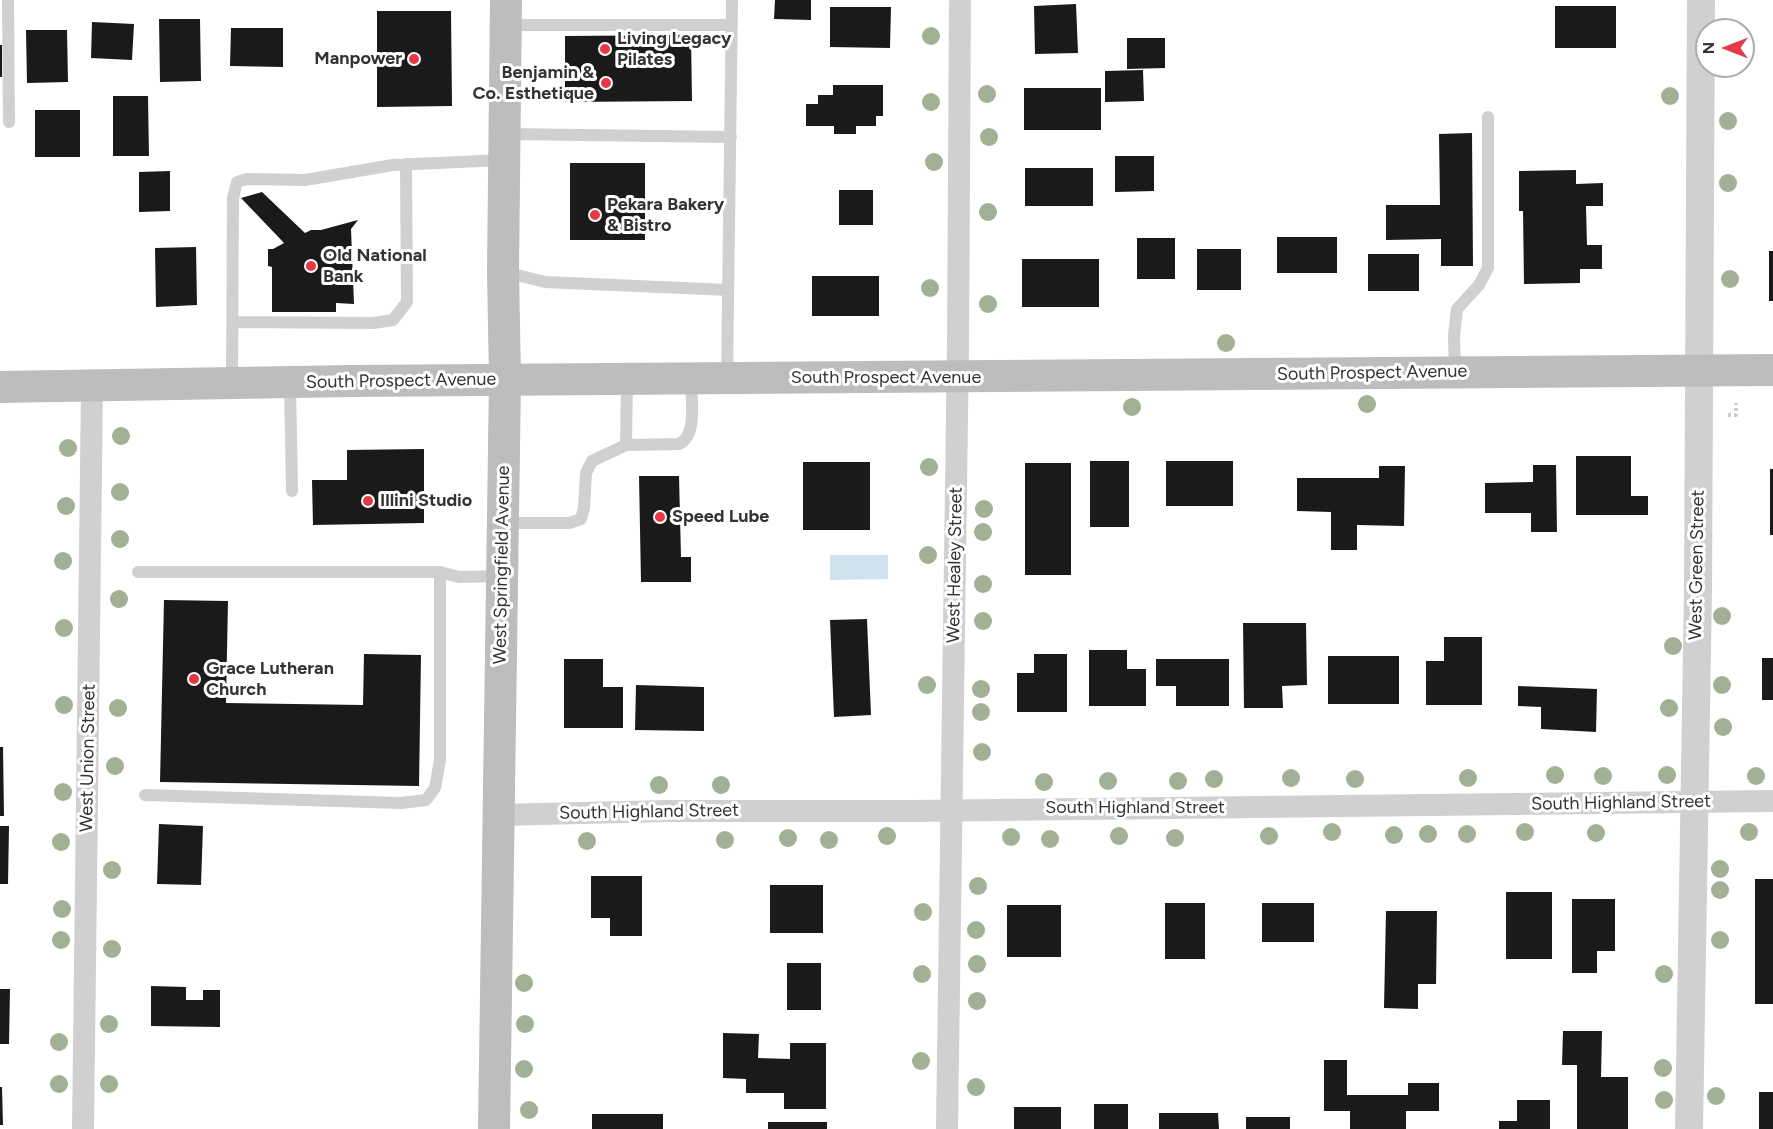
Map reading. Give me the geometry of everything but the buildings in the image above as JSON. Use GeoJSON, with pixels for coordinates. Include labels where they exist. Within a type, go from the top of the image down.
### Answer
{"type":"FeatureCollection","features":[{"type":"Feature","properties":{"kind":"main road","name":"West Springfield Avenue"},"geometry":{"type":"LineString","coordinates":[[494,1129],[505,380],[503,272],[506,12]]}},
{"type":"Feature","properties":{"kind":"main road","name":"South Prospect Avenue"},"geometry":{"type":"LineString","coordinates":[[0,387],[290,382],[1773,370]]}},
{"type":"Feature","properties":{"kind":"street","name":"West Healey Street"},"geometry":{"type":"LineString","coordinates":[[947,1129],[958,377],[960,0]]}},
{"type":"Feature","properties":{"kind":"street","name":"West Green Street"},"geometry":{"type":"LineString","coordinates":[[1689,1129],[1698,590],[1701,0]]}},
{"type":"Feature","properties":{"kind":"street","name":"West Union Street"},"geometry":{"type":"LineString","coordinates":[[83,1129],[92,387]]}},
{"type":"Feature","properties":{"kind":"street","name":"South Highland Street"},"geometry":{"type":"LineString","coordinates":[[498,814],[667,810],[1773,801]]}},
{"type":"Feature","properties":{"kind":"lane"},"geometry":{"type":"LineString","coordinates":[[8,0],[9,122]]}},
{"type":"Feature","properties":{"kind":"lane"},"geometry":{"type":"LineString","coordinates":[[727,379],[732,0]]}},
{"type":"Feature","properties":{"kind":"lane"},"geometry":{"type":"LineString","coordinates":[[506,12],[732,25]]}},
{"type":"Feature","properties":{"kind":"lane"},"geometry":{"type":"LineString","coordinates":[[1455,373],[1454,336],[1457,309],[1479,285],[1488,268],[1488,117]]}},
{"type":"Feature","properties":{"kind":"lane"},"geometry":{"type":"LineString","coordinates":[[232,384],[233,198],[237,182],[247,178],[305,180],[505,147],[731,137]]}},
{"type":"Feature","properties":{"kind":"lane"},"geometry":{"type":"LineString","coordinates":[[233,322],[373,323],[393,320],[407,302],[406,164]]}},
{"type":"Feature","properties":{"kind":"lane"},"geometry":{"type":"LineString","coordinates":[[503,272],[545,282],[728,290]]}},
{"type":"Feature","properties":{"kind":"lane"},"geometry":{"type":"LineString","coordinates":[[626,445],[627,379]]}},
{"type":"Feature","properties":{"kind":"lane"},"geometry":{"type":"LineString","coordinates":[[502,523],[569,523],[581,519],[586,473],[592,461],[626,445],[679,444],[686,441],[692,430],[691,379]]}},
{"type":"Feature","properties":{"kind":"lane"},"geometry":{"type":"LineString","coordinates":[[290,382],[292,491]]}},
{"type":"Feature","properties":{"kind":"lane"},"geometry":{"type":"LineString","coordinates":[[138,572],[440,572],[459,577],[501,576]]}},
{"type":"Feature","properties":{"kind":"lane"},"geometry":{"type":"LineString","coordinates":[[145,795],[401,803],[426,800],[435,788],[440,760],[440,572]]}},
{"type":"Feature","properties":{"kind":"path"},"geometry":{"type":"LineString","coordinates":[[1727,415],[1736,415],[1736,403]]}},
{"type":"Feature","properties":{"kind":"water"},"geometry":{"type":"Polygon","coordinates":[[[830,555],[888,555],[888,579],[830,580],[830,555]]]}},
{"type":"Feature","properties":{"kind":"place","name":"Living Legacy Pilates"},"geometry":{"type":"Point","coordinates":[605,49]}},
{"type":"Feature","properties":{"kind":"place","name":"Manpower"},"geometry":{"type":"Point","coordinates":[414,59]}},
{"type":"Feature","properties":{"kind":"place","name":"Benjamin & Co. Esthetique"},"geometry":{"type":"Point","coordinates":[606,83]}},
{"type":"Feature","properties":{"kind":"place","name":"Pekara Bakery & Bistro"},"geometry":{"type":"Point","coordinates":[595,215]}},
{"type":"Feature","properties":{"kind":"place","name":"Old National Bank"},"geometry":{"type":"Point","coordinates":[311,266]}},
{"type":"Feature","properties":{"kind":"place","name":"Illini Studio"},"geometry":{"type":"Point","coordinates":[368,501]}},
{"type":"Feature","properties":{"kind":"place","name":"Speed Lube"},"geometry":{"type":"Point","coordinates":[660,517]}},
{"type":"Feature","properties":{"kind":"place","name":"Grace Lutheran Church"},"geometry":{"type":"Point","coordinates":[194,679]}}]}
